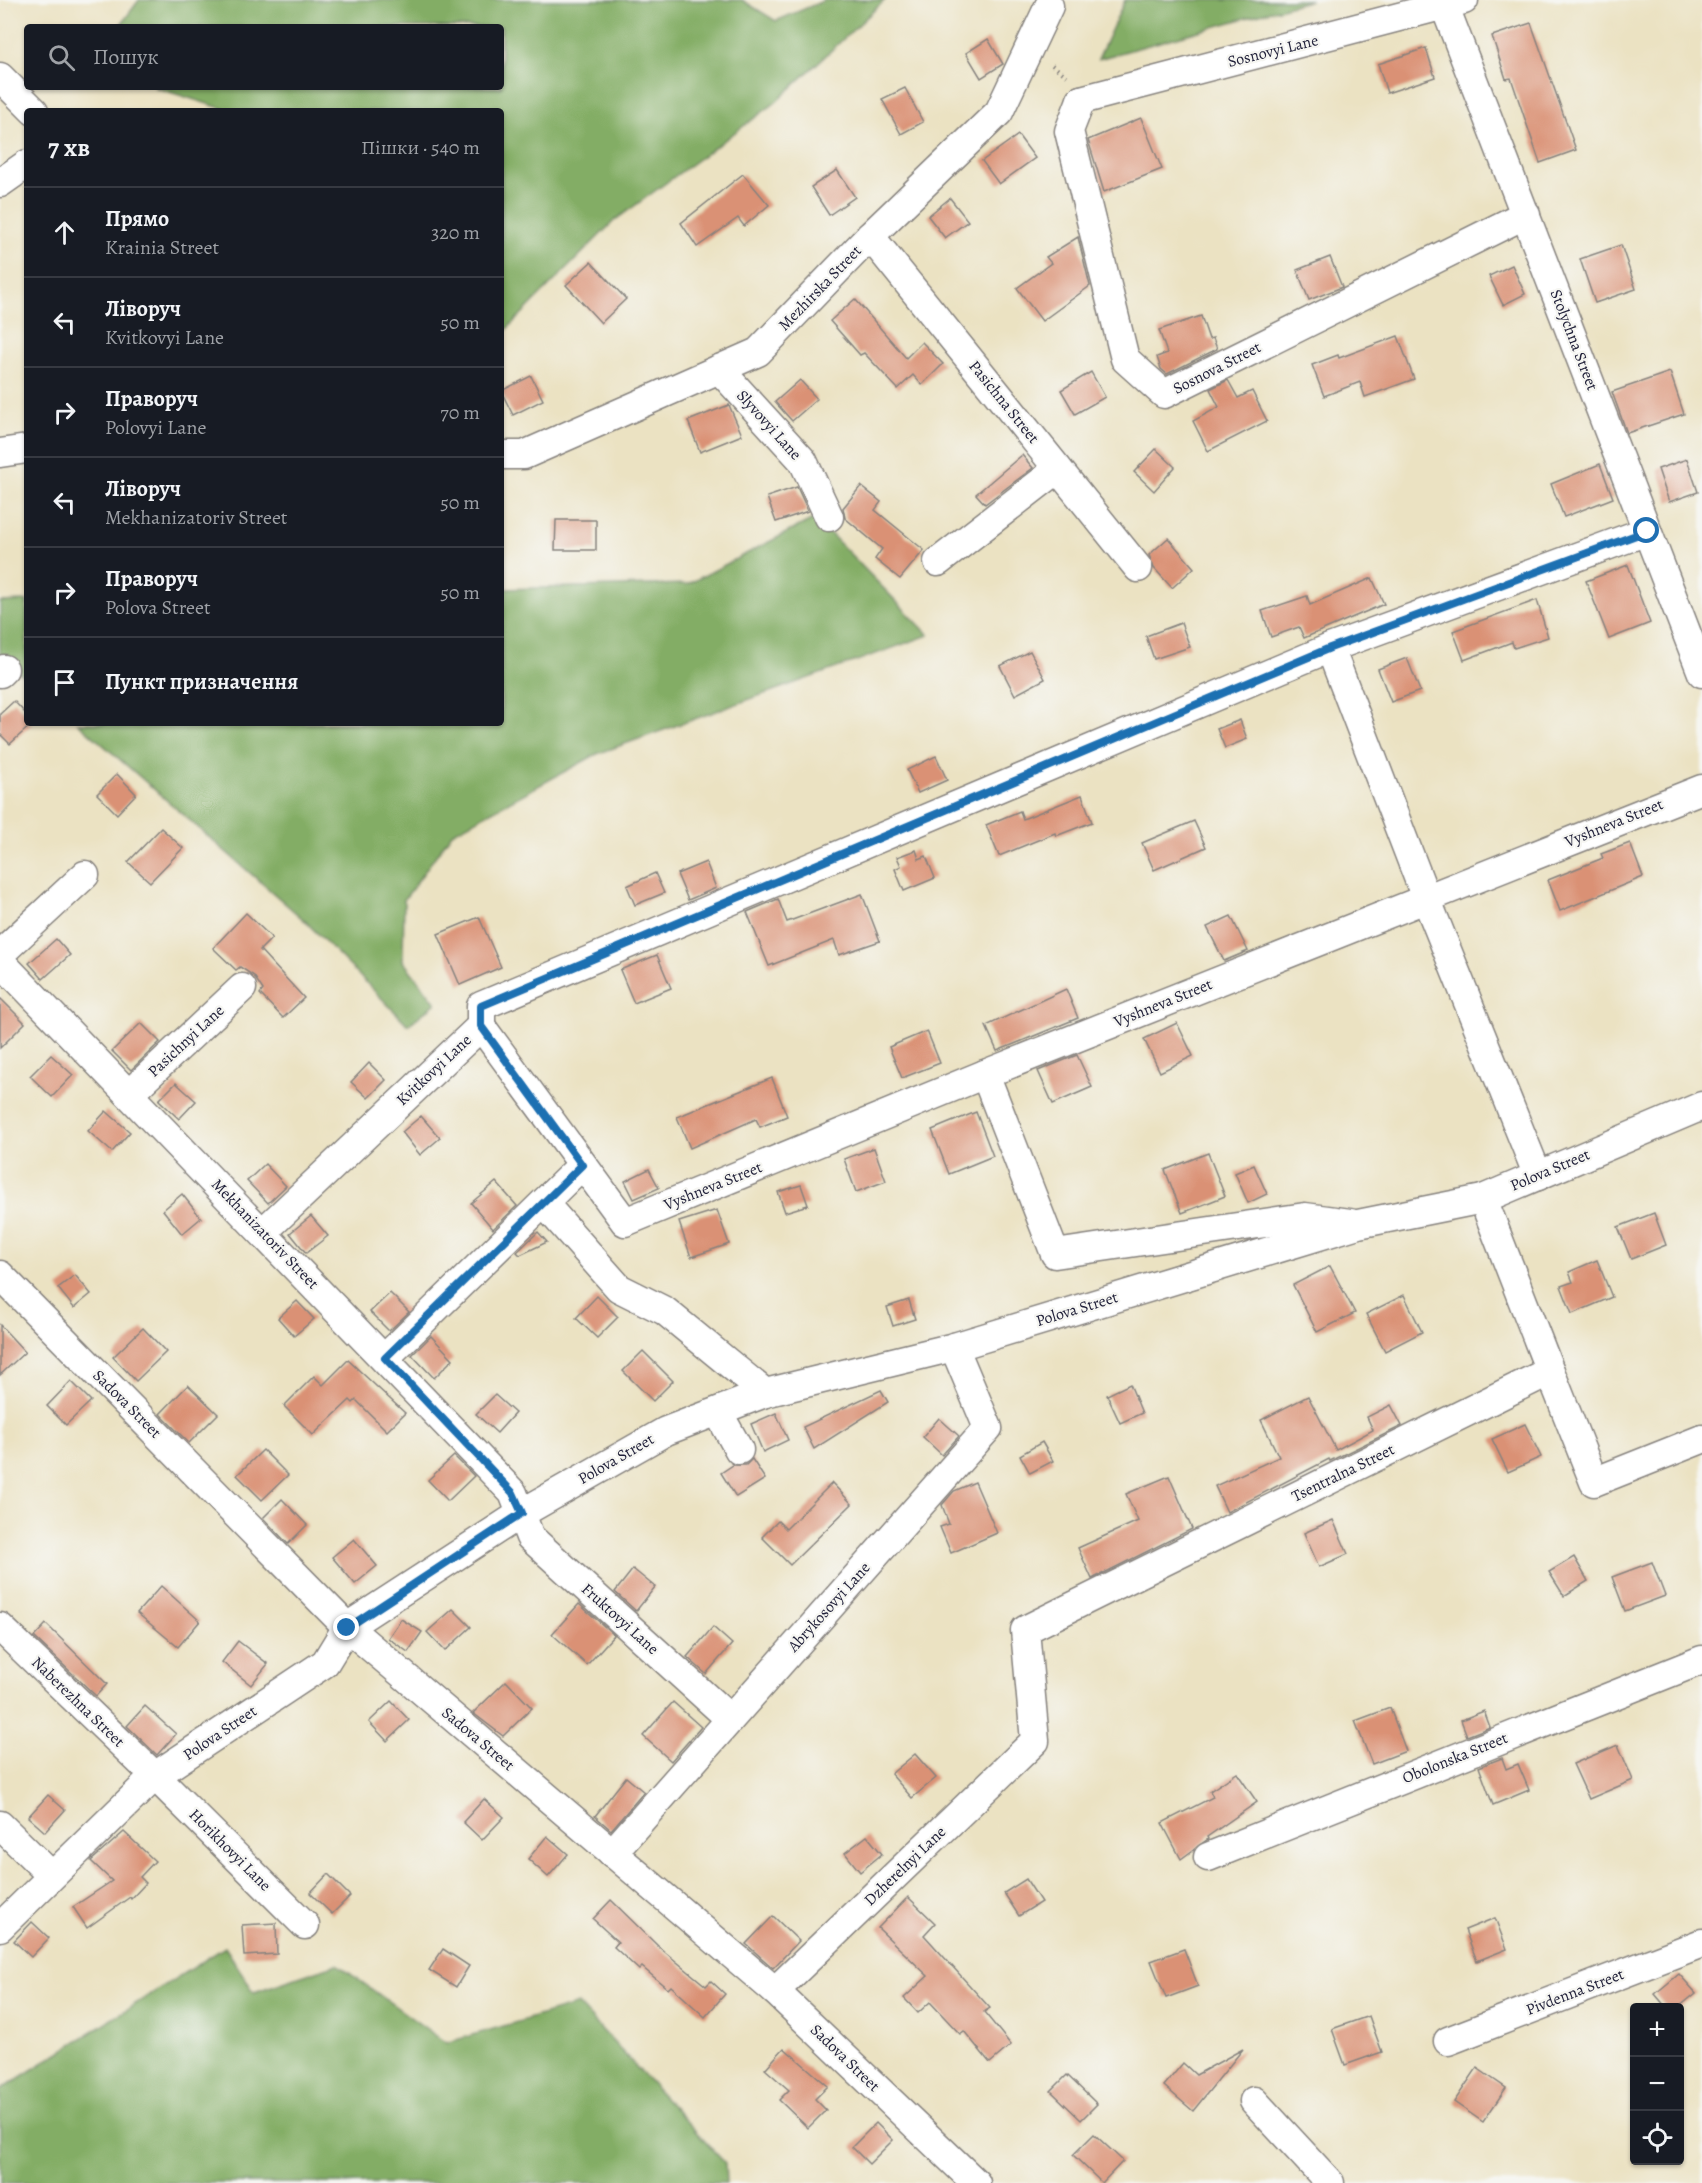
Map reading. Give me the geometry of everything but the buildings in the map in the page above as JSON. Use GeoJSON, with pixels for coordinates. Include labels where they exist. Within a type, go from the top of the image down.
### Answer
{"type":"FeatureCollection","features":[{"type":"Feature","properties":{"kind":"street","name":"Sosnovyi Lane"},"geometry":{"type":"LineString","coordinates":[[1076,89],[1455,3]]}},
{"type":"Feature","properties":{"kind":"street","name":"Stolychna Street"},"geometry":{"type":"LineString","coordinates":[[1455,3],[1526,214],[1702,673]]}},
{"type":"Feature","properties":{"kind":"street","name":"Mezhirska Street"},"geometry":{"type":"LineString","coordinates":[[504,454],[524,455],[758,352],[870,236],[999,112],[1049,6]]}},
{"type":"Feature","properties":{"kind":"street"},"geometry":{"type":"LineString","coordinates":[[0,77],[31,108]]}},
{"type":"Feature","properties":{"kind":"street","name":"Sosnova Street"},"geometry":{"type":"LineString","coordinates":[[1076,89],[1069,131],[1125,359],[1164,394],[1526,214]]}},
{"type":"Feature","properties":{"kind":"street"},"geometry":{"type":"LineString","coordinates":[[0,183],[24,166]]}},
{"type":"Feature","properties":{"kind":"street","name":"Pasichna Street"},"geometry":{"type":"LineString","coordinates":[[870,236],[1138,568]]}},
{"type":"Feature","properties":{"kind":"street","name":"Slyvovyi Lane"},"geometry":{"type":"LineString","coordinates":[[719,369],[802,461],[829,517]]}},
{"type":"Feature","properties":{"kind":"street"},"geometry":{"type":"LineString","coordinates":[[0,453],[24,449]]}},
{"type":"Feature","properties":{"kind":"street"},"geometry":{"type":"LineString","coordinates":[[938,562],[1058,469]]}},
{"type":"Feature","properties":{"kind":"street"},"geometry":{"type":"LineString","coordinates":[[481,1026],[481,1006],[1330,648],[1647,531]]}},
{"type":"Feature","properties":{"kind":"street"},"geometry":{"type":"LineString","coordinates":[[1330,648],[1426,898],[1538,1176]]}},
{"type":"Feature","properties":{"kind":"street","name":"Vyshneva Street"},"geometry":{"type":"LineString","coordinates":[[625,1222],[985,1074],[1702,789]]}},
{"type":"Feature","properties":{"kind":"street"},"geometry":{"type":"LineString","coordinates":[[0,954],[85,875]]}},
{"type":"Feature","properties":{"kind":"street","name":"Mekhanizatoriv Street"},"geometry":{"type":"LineString","coordinates":[[0,961],[513,1493],[522,1513]]}},
{"type":"Feature","properties":{"kind":"street","name":"Pasichnyi Lane"},"geometry":{"type":"LineString","coordinates":[[129,1094],[242,988]]}},
{"type":"Feature","properties":{"kind":"street","name":"Kvitkovyi Lane"},"geometry":{"type":"LineString","coordinates":[[263,1232],[481,1026],[625,1222]]}},
{"type":"Feature","properties":{"kind":"street","name":"Polova Street"},"geometry":{"type":"LineString","coordinates":[[985,1074],[1055,1254],[1305,1217],[1358,1224]]}},
{"type":"Feature","properties":{"kind":"street","name":"Polova Street"},"geometry":{"type":"LineString","coordinates":[[0,1927],[155,1776],[325,1663],[347,1628],[522,1513],[666,1431],[765,1393],[954,1347],[1358,1224],[1483,1199],[1702,1106]]}},
{"type":"Feature","properties":{"kind":"street"},"geometry":{"type":"LineString","coordinates":[[385,1358],[582,1165]]}},
{"type":"Feature","properties":{"kind":"street"},"geometry":{"type":"LineString","coordinates":[[1483,1199],[1594,1482],[1702,1440]]}},
{"type":"Feature","properties":{"kind":"street"},"geometry":{"type":"LineString","coordinates":[[549,1209],[619,1288],[665,1311],[765,1393]]}},
{"type":"Feature","properties":{"kind":"street","name":"Sadova Street"},"geometry":{"type":"LineString","coordinates":[[0,1275],[347,1628],[775,1991],[976,2183]]}},
{"type":"Feature","properties":{"kind":"street","name":"Abrykosovyi Lane"},"geometry":{"type":"LineString","coordinates":[[612,1853],[729,1718],[988,1428],[954,1347]]}},
{"type":"Feature","properties":{"kind":"street","name":"Tsentralna Street"},"geometry":{"type":"LineString","coordinates":[[1035,1741],[1025,1630],[1550,1371]]}},
{"type":"Feature","properties":{"kind":"street"},"geometry":{"type":"LineString","coordinates":[[718,1412],[739,1449]]}},
{"type":"Feature","properties":{"kind":"street","name":"Fruktovyi Lane"},"geometry":{"type":"LineString","coordinates":[[522,1513],[530,1537],[729,1718]]}},
{"type":"Feature","properties":{"kind":"street","name":"Naberezhna Street"},"geometry":{"type":"LineString","coordinates":[[0,1628],[155,1776]]}},
{"type":"Feature","properties":{"kind":"street","name":"Obolonska Street"},"geometry":{"type":"LineString","coordinates":[[1208,1857],[1702,1660]]}},
{"type":"Feature","properties":{"kind":"street","name":"Dzherelnyi Lane"},"geometry":{"type":"LineString","coordinates":[[775,1991],[1035,1741]]}},
{"type":"Feature","properties":{"kind":"street","name":"Horikhovyi Lane"},"geometry":{"type":"LineString","coordinates":[[155,1776],[305,1924]]}},
{"type":"Feature","properties":{"kind":"street"},"geometry":{"type":"LineString","coordinates":[[0,1825],[51,1875]]}},
{"type":"Feature","properties":{"kind":"street","name":"Pivdenna Street"},"geometry":{"type":"LineString","coordinates":[[1448,2041],[1702,1943]]}},
{"type":"Feature","properties":{"kind":"street"},"geometry":{"type":"LineString","coordinates":[[1254,2101],[1330,2183]]}},
{"type":"Feature","properties":{"kind":"green space"},"geometry":{"type":"Polygon","coordinates":[[[139,0],[742,0],[776,21],[825,0],[885,0],[775,103],[614,221],[504,332],[504,108],[220,108],[164,90],[504,90],[504,24],[121,24],[139,0]]]}},
{"type":"Feature","properties":{"kind":"green space"},"geometry":{"type":"Polygon","coordinates":[[[1125,0],[1311,0],[1098,59],[1125,0]]]}},
{"type":"Feature","properties":{"kind":"green space"},"geometry":{"type":"Polygon","coordinates":[[[815,518],[929,635],[597,754],[452,833],[404,900],[403,961],[436,1003],[408,1025],[304,920],[81,726],[504,726],[504,589],[688,584],[815,518]]]}},
{"type":"Feature","properties":{"kind":"green space"},"geometry":{"type":"Polygon","coordinates":[[[24,601],[24,676],[0,655],[0,602],[24,601]]]}},
{"type":"Feature","properties":{"kind":"green space"},"geometry":{"type":"Polygon","coordinates":[[[225,1947],[254,1992],[337,1964],[446,2043],[578,2004],[725,2163],[726,2183],[0,2183],[0,2090],[225,1947]]]}},
{"type":"Feature","properties":{"kind":"route"},"geometry":{"type":"LineString","coordinates":[[347,1628],[522,1513],[513,1493],[385,1358],[582,1165],[481,1026],[481,1006],[1330,648],[1647,531]]}}]}
